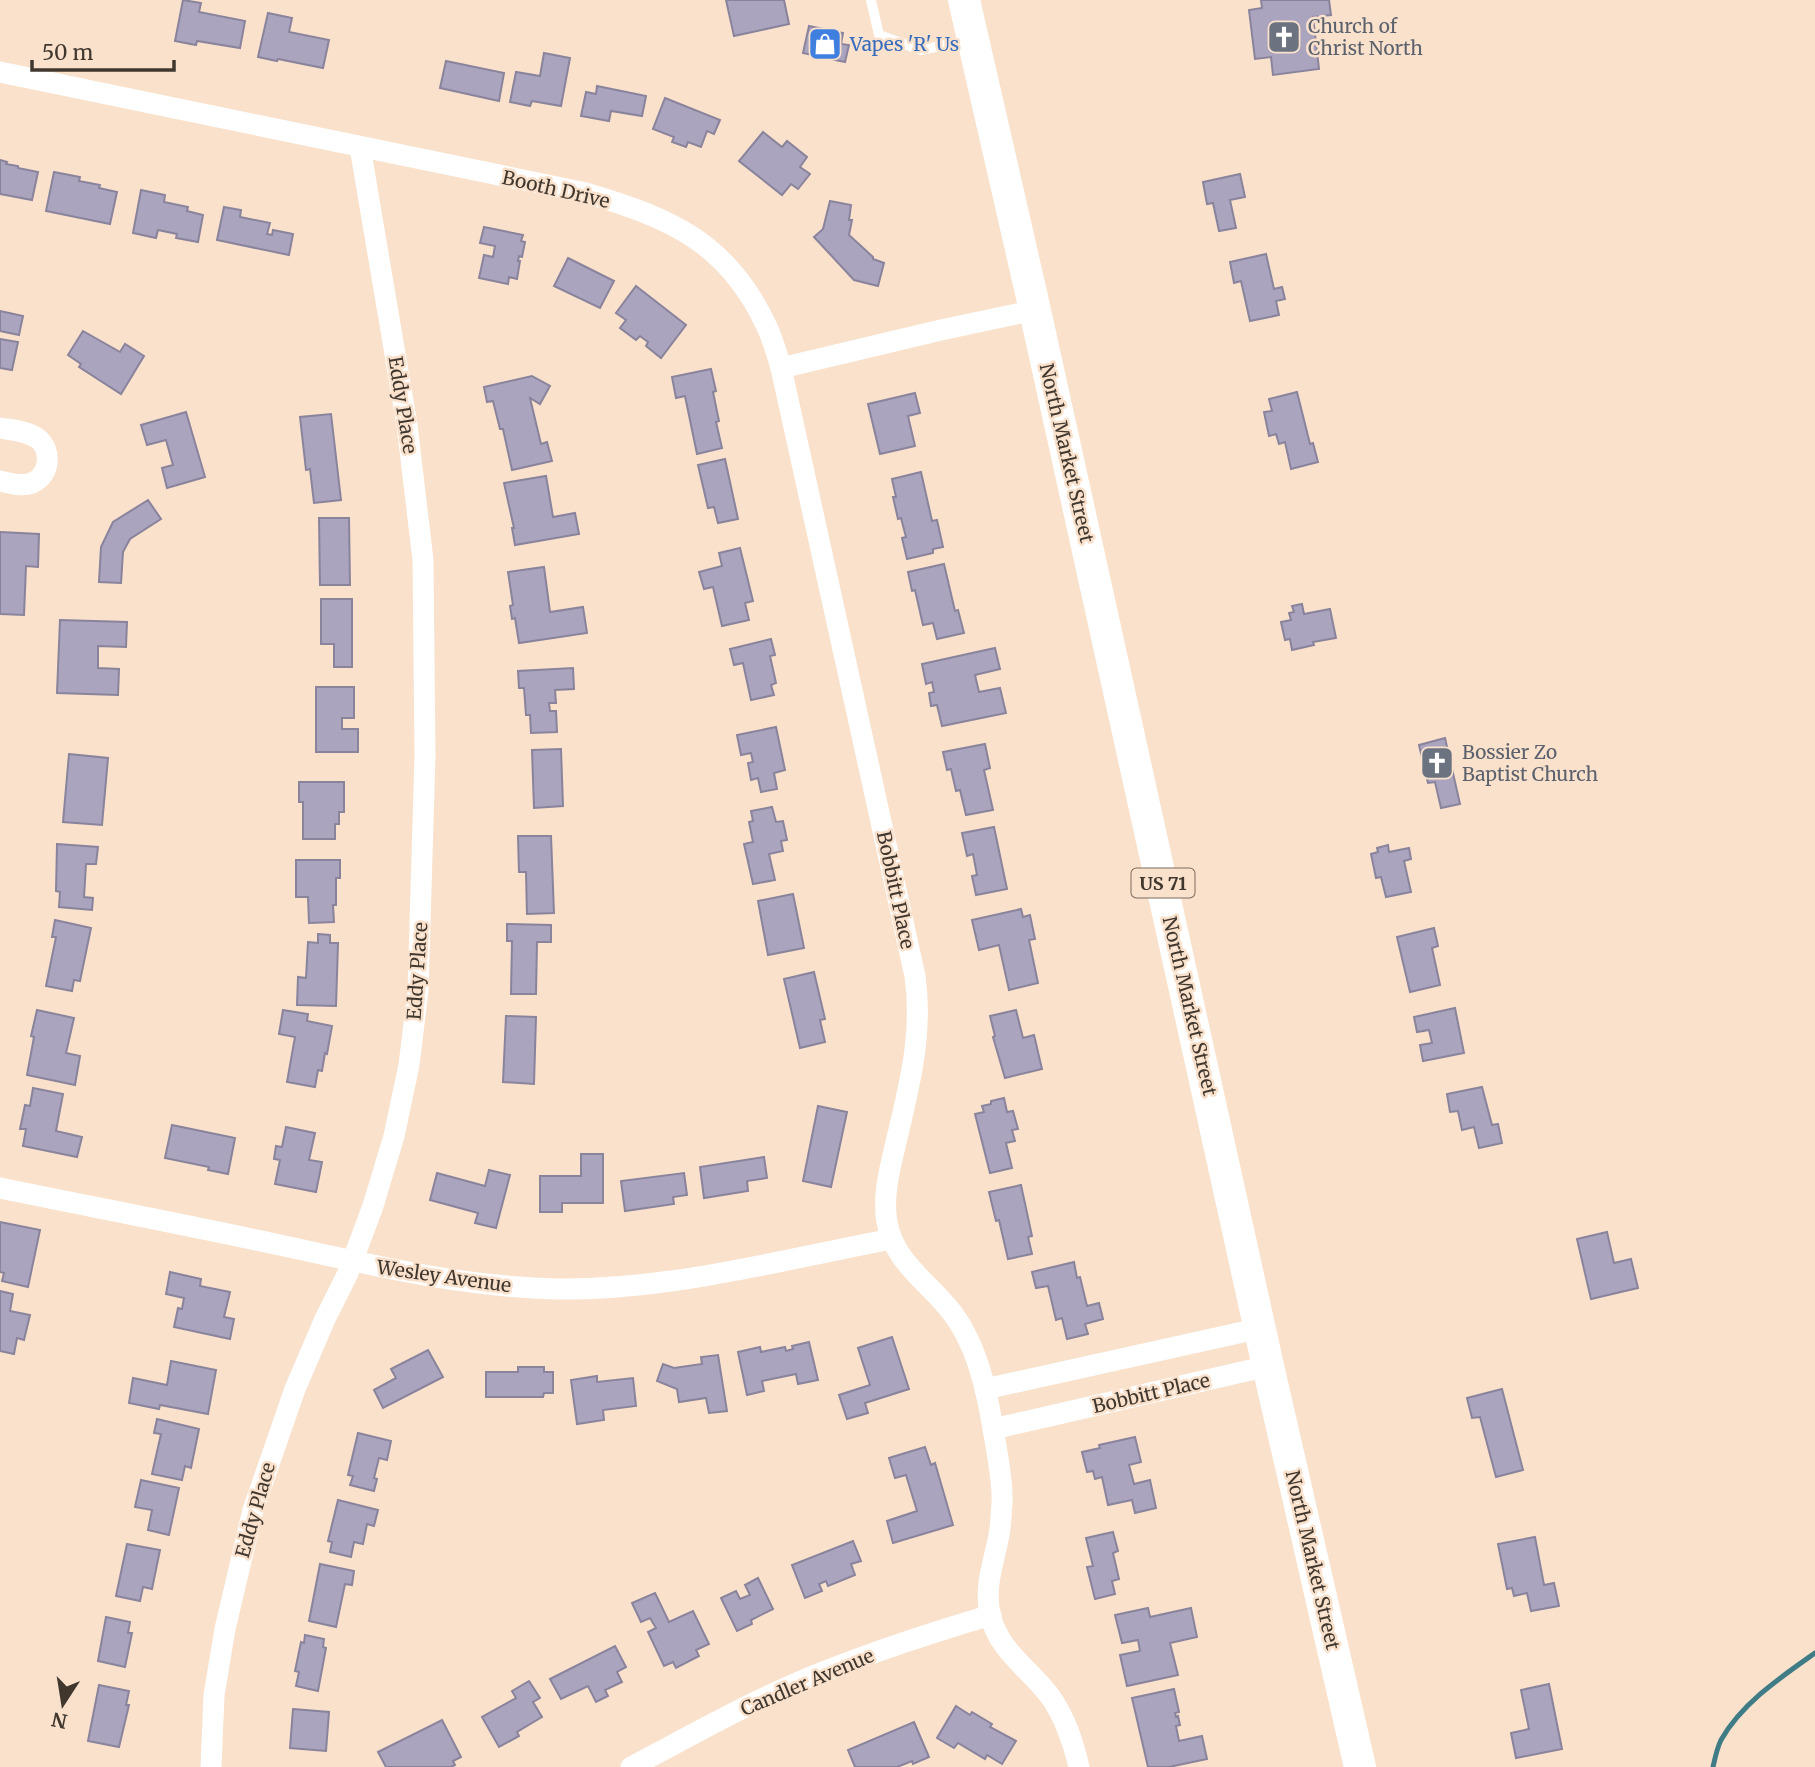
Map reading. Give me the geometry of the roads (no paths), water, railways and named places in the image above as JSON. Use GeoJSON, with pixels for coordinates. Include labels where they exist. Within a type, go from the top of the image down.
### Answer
{"type":"FeatureCollection","features":[{"type":"Feature","properties":{"kind":"main road","name":"North Market Street"},"geometry":{"type":"LineString","coordinates":[[964,0],[1360,1767]]}},
{"type":"Feature","properties":{"kind":"street","name":"Booth Drive"},"geometry":{"type":"LineString","coordinates":[[0,72],[586,193],[634,207],[694,236],[733,272],[758,309],[781,368]]}},
{"type":"Feature","properties":{"kind":"street","name":"Eddy Place"},"geometry":{"type":"LineString","coordinates":[[211,1767],[214,1695],[225,1629],[253,1510],[295,1389],[352,1261],[373,1206],[390,1148],[409,1065],[418,991],[425,755],[423,560],[407,425],[360,147]]}},
{"type":"Feature","properties":{"kind":"street"},"geometry":{"type":"LineString","coordinates":[[781,368],[1035,310]]}},
{"type":"Feature","properties":{"kind":"street","name":"Bobbitt Place"},"geometry":{"type":"LineString","coordinates":[[781,368],[918,995],[918,1034],[887,1187],[887,1225],[900,1256],[946,1305],[963,1329],[982,1374],[1002,1480],[999,1535],[988,1597],[991,1615],[999,1637],[1009,1652],[1039,1683],[1061,1713],[1072,1738],[1079,1767]]}},
{"type":"Feature","properties":{"kind":"street"},"geometry":{"type":"LineString","coordinates":[[0,428],[35,436],[47,452],[48,463],[38,480],[31,484],[19,485],[0,481]]}},
{"type":"Feature","properties":{"kind":"street","name":"Wesley Avenue"},"geometry":{"type":"LineString","coordinates":[[0,1188],[449,1280],[503,1286],[558,1289],[674,1282],[892,1239]]}},
{"type":"Feature","properties":{"kind":"street","name":"Bobbitt Place"},"geometry":{"type":"LineString","coordinates":[[985,1389],[1261,1328]]}},
{"type":"Feature","properties":{"kind":"street","name":"Bobbitt Place"},"geometry":{"type":"LineString","coordinates":[[993,1429],[1268,1366]]}},
{"type":"Feature","properties":{"kind":"street","name":"Candler Avenue"},"geometry":{"type":"LineString","coordinates":[[631,1767],[743,1709],[823,1672],[928,1634],[991,1615]]}},
{"type":"Feature","properties":{"kind":"lane"},"geometry":{"type":"LineString","coordinates":[[871,0],[879,34],[921,50],[973,39]]}},
{"type":"Feature","properties":{"kind":"waterway"},"geometry":{"type":"LineString","coordinates":[[1713,1767],[1721,1740],[1740,1714],[1763,1692],[1815,1653]]}},
{"type":"Feature","properties":{"kind":"place","name":"Church of Christ North"},"geometry":{"type":"Point","coordinates":[1284,37]}},
{"type":"Feature","properties":{"kind":"place","name":"Vapes 'R' Us"},"geometry":{"type":"Point","coordinates":[825,44]}},
{"type":"Feature","properties":{"kind":"place","name":"Bossier Zo Baptist Church"},"geometry":{"type":"Point","coordinates":[1437,763]}}]}
